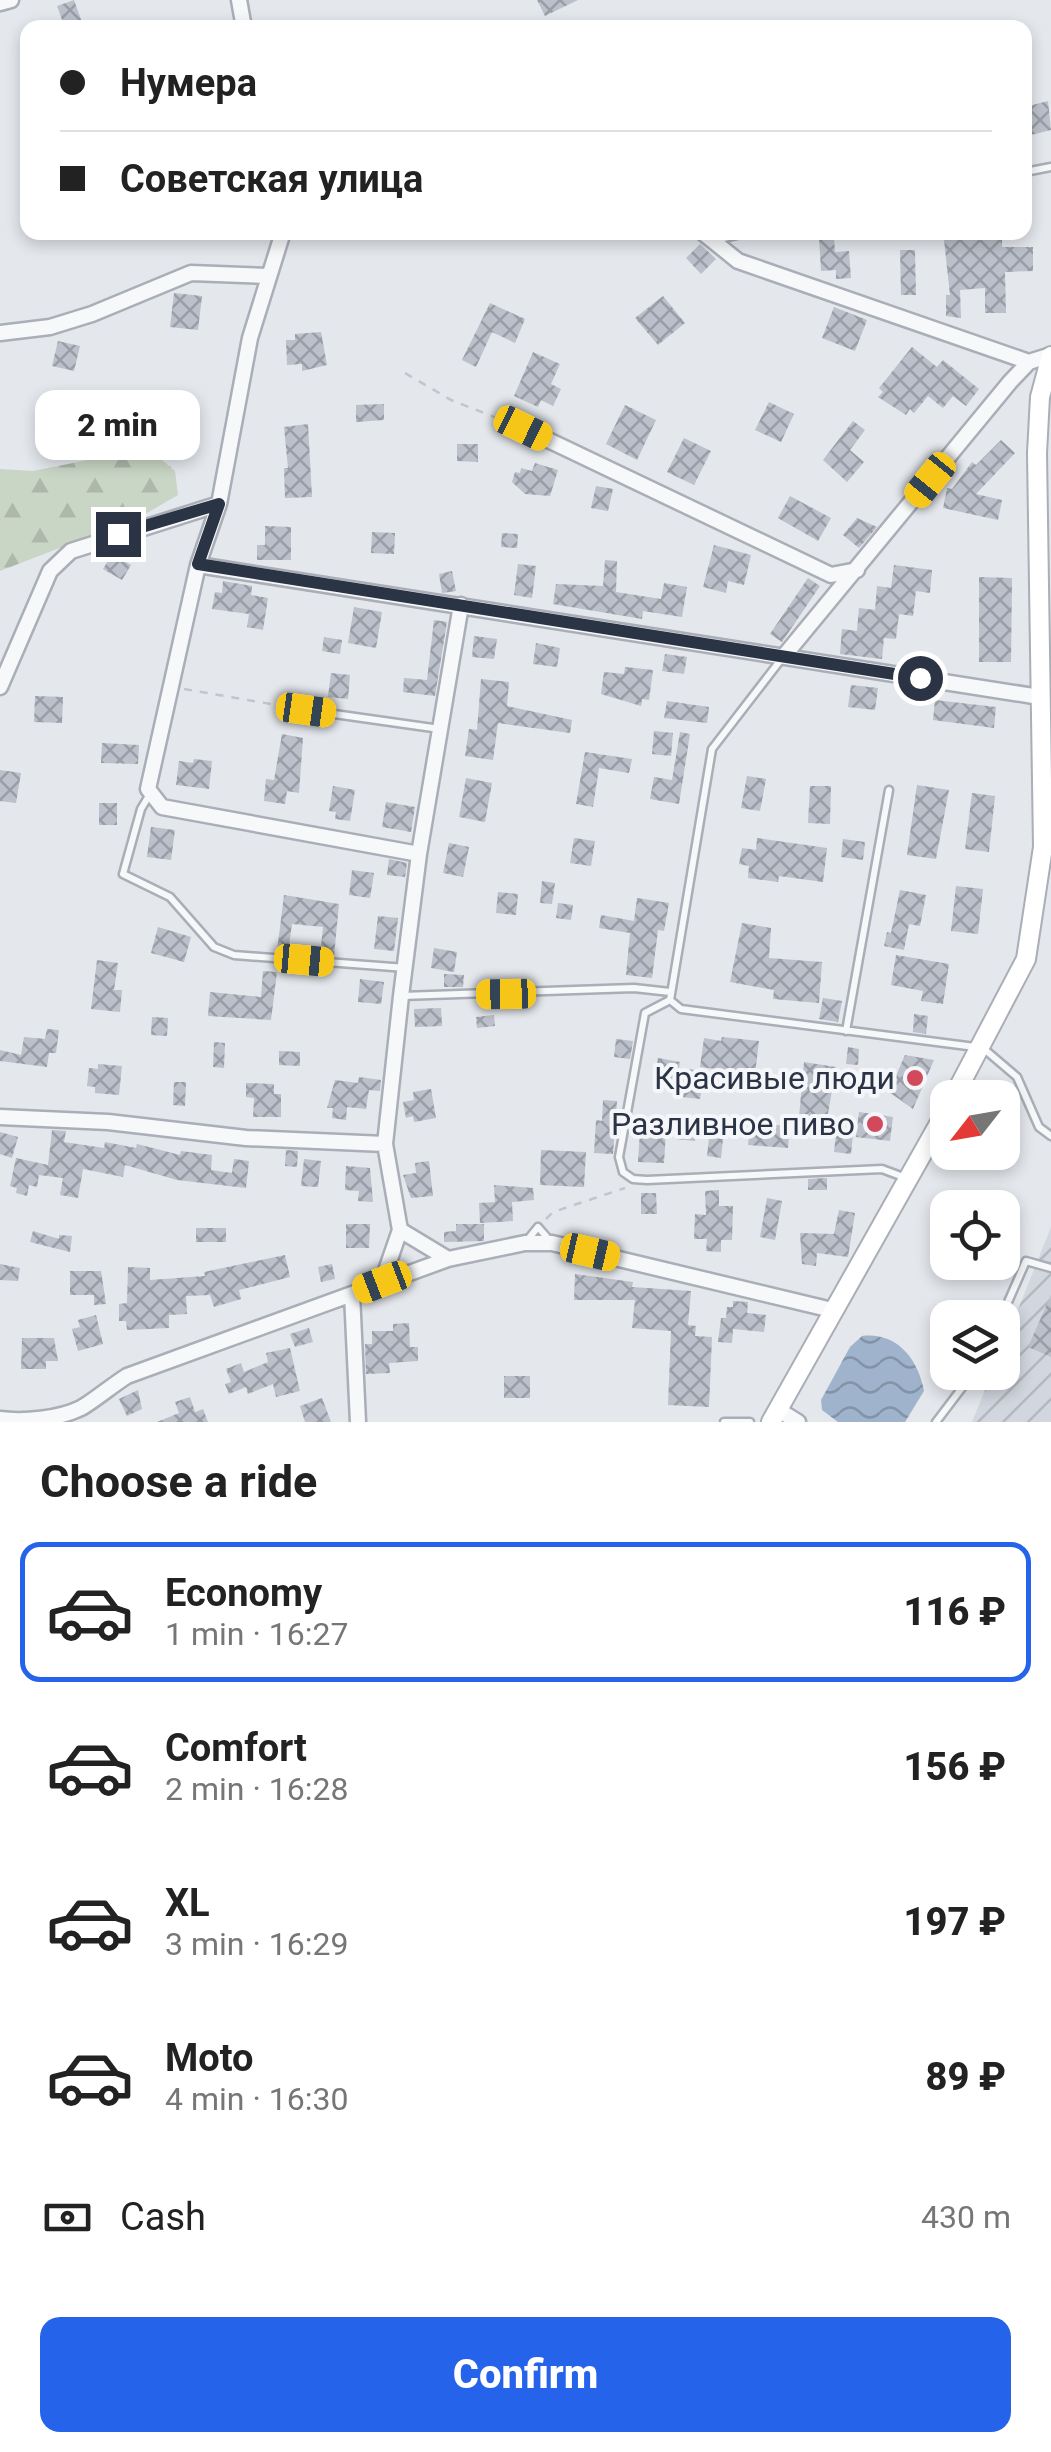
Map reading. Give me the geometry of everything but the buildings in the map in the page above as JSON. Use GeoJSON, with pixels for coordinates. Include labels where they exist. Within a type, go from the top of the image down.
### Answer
{"type":"FeatureCollection","features":[{"type":"Feature","properties":{"kind":"street"},"geometry":{"type":"LineString","coordinates":[[0,3],[11,0]]}},
{"type":"Feature","properties":{"kind":"street"},"geometry":{"type":"LineString","coordinates":[[280,240],[250,338],[151,794],[162,807],[420,854]]}},
{"type":"Feature","properties":{"kind":"street"},"geometry":{"type":"LineString","coordinates":[[709,240],[738,261],[1029,362]]}},
{"type":"Feature","properties":{"kind":"street"},"geometry":{"type":"LineString","coordinates":[[0,333],[50,326],[92,314],[190,274],[268,276]]}},
{"type":"Feature","properties":{"kind":"street"},"geometry":{"type":"LineString","coordinates":[[784,656],[1029,362],[1051,355]]}},
{"type":"Feature","properties":{"kind":"street"},"geometry":{"type":"LineString","coordinates":[[964,1080],[1026,960],[1044,848],[1040,397],[1051,355]]}},
{"type":"Feature","properties":{"kind":"street"},"geometry":{"type":"LineString","coordinates":[[523,428],[831,574],[855,572],[864,562]]}},
{"type":"Feature","properties":{"kind":"street"},"geometry":{"type":"LineString","coordinates":[[0,688],[50,570],[70,551],[214,506]]}},
{"type":"Feature","properties":{"kind":"street"},"geometry":{"type":"LineString","coordinates":[[198,564],[954,680],[1040,697]]}},
{"type":"Feature","properties":{"kind":"street"},"geometry":{"type":"LineString","coordinates":[[382,1282],[400,1230],[385,1144],[402,996],[420,854],[462,605]]}},
{"type":"Feature","properties":{"kind":"street"},"geometry":{"type":"LineString","coordinates":[[0,1117],[108,1122],[246,1138],[385,1144]]}},
{"type":"Feature","properties":{"kind":"street"},"geometry":{"type":"LineString","coordinates":[[798,1422],[774,1415],[930,1139]]}},
{"type":"Feature","properties":{"kind":"street"},"geometry":{"type":"LineString","coordinates":[[400,1230],[448,1258]]}},
{"type":"Feature","properties":{"kind":"street"},"geometry":{"type":"LineString","coordinates":[[0,1419],[20,1422],[83,1415],[91,1398],[128,1376],[448,1258],[525,1242],[552,1243],[832,1310]]}},
{"type":"Feature","properties":{"kind":"street"},"geometry":{"type":"LineString","coordinates":[[352,1294],[358,1422]]}},
{"type":"Feature","properties":{"kind":"lane"},"geometry":{"type":"LineString","coordinates":[[784,656],[712,750],[670,996],[645,1013],[619,1157],[623,1172],[633,1179],[882,1169],[907,1178]]}},
{"type":"Feature","properties":{"kind":"lane"},"geometry":{"type":"LineString","coordinates":[[306,710],[441,729]]}},
{"type":"Feature","properties":{"kind":"lane"},"geometry":{"type":"LineString","coordinates":[[846,1031],[890,790]]}},
{"type":"Feature","properties":{"kind":"lane"},"geometry":{"type":"LineString","coordinates":[[151,794],[141,809],[123,874],[170,898],[214,947],[234,955],[407,968]]}},
{"type":"Feature","properties":{"kind":"lane"},"geometry":{"type":"LineString","coordinates":[[402,996],[634,988],[670,996],[681,1010],[983,1048],[1017,1076],[1039,1127],[1051,1136]]}},
{"type":"Feature","properties":{"kind":"lane"},"geometry":{"type":"LineString","coordinates":[[525,1242],[538,1227],[552,1243]]}},
{"type":"Feature","properties":{"kind":"lane"},"geometry":{"type":"LineString","coordinates":[[1008,1300],[1026,1261],[1051,1268]]}},
{"type":"Feature","properties":{"kind":"lane"},"geometry":{"type":"LineString","coordinates":[[936,1422],[960,1390]]}},
{"type":"Feature","properties":{"kind":"lane"},"geometry":{"type":"LineString","coordinates":[[724,1422],[750,1422]]}},
{"type":"Feature","properties":{"kind":"path"},"geometry":{"type":"LineString","coordinates":[[405,373],[452,400],[523,428]]}},
{"type":"Feature","properties":{"kind":"path"},"geometry":{"type":"LineString","coordinates":[[173,688],[306,710]]}},
{"type":"Feature","properties":{"kind":"path"},"geometry":{"type":"LineString","coordinates":[[538,1227],[553,1212],[621,1192],[633,1179]]}},
{"type":"Feature","properties":{"kind":"shaded area"},"geometry":{"type":"Polygon","coordinates":[[[1051,1227],[1051,1422],[972,1422],[985,1390],[1020,1390],[1020,1304],[1051,1227]]]}},
{"type":"Feature","properties":{"kind":"green space"},"geometry":{"type":"Polygon","coordinates":[[[148,448],[175,471],[178,495],[140,517],[0,571],[0,469],[33,471],[148,448]]]}},
{"type":"Feature","properties":{"kind":"water"},"geometry":{"type":"Polygon","coordinates":[[[862,1336],[896,1343],[917,1369],[924,1391],[905,1422],[838,1422],[822,1410],[821,1400],[850,1347],[862,1336]]]}},
{"type":"Feature","properties":{"kind":"place","name":"Красивые люди"},"geometry":{"type":"Point","coordinates":[915,1078]}},
{"type":"Feature","properties":{"kind":"place","name":"Разливное пиво"},"geometry":{"type":"Point","coordinates":[875,1124]}},
{"type":"Feature","properties":{"kind":"route"},"geometry":{"type":"LineString","coordinates":[[118,534],[219,504],[198,564],[920,678]]}}]}
